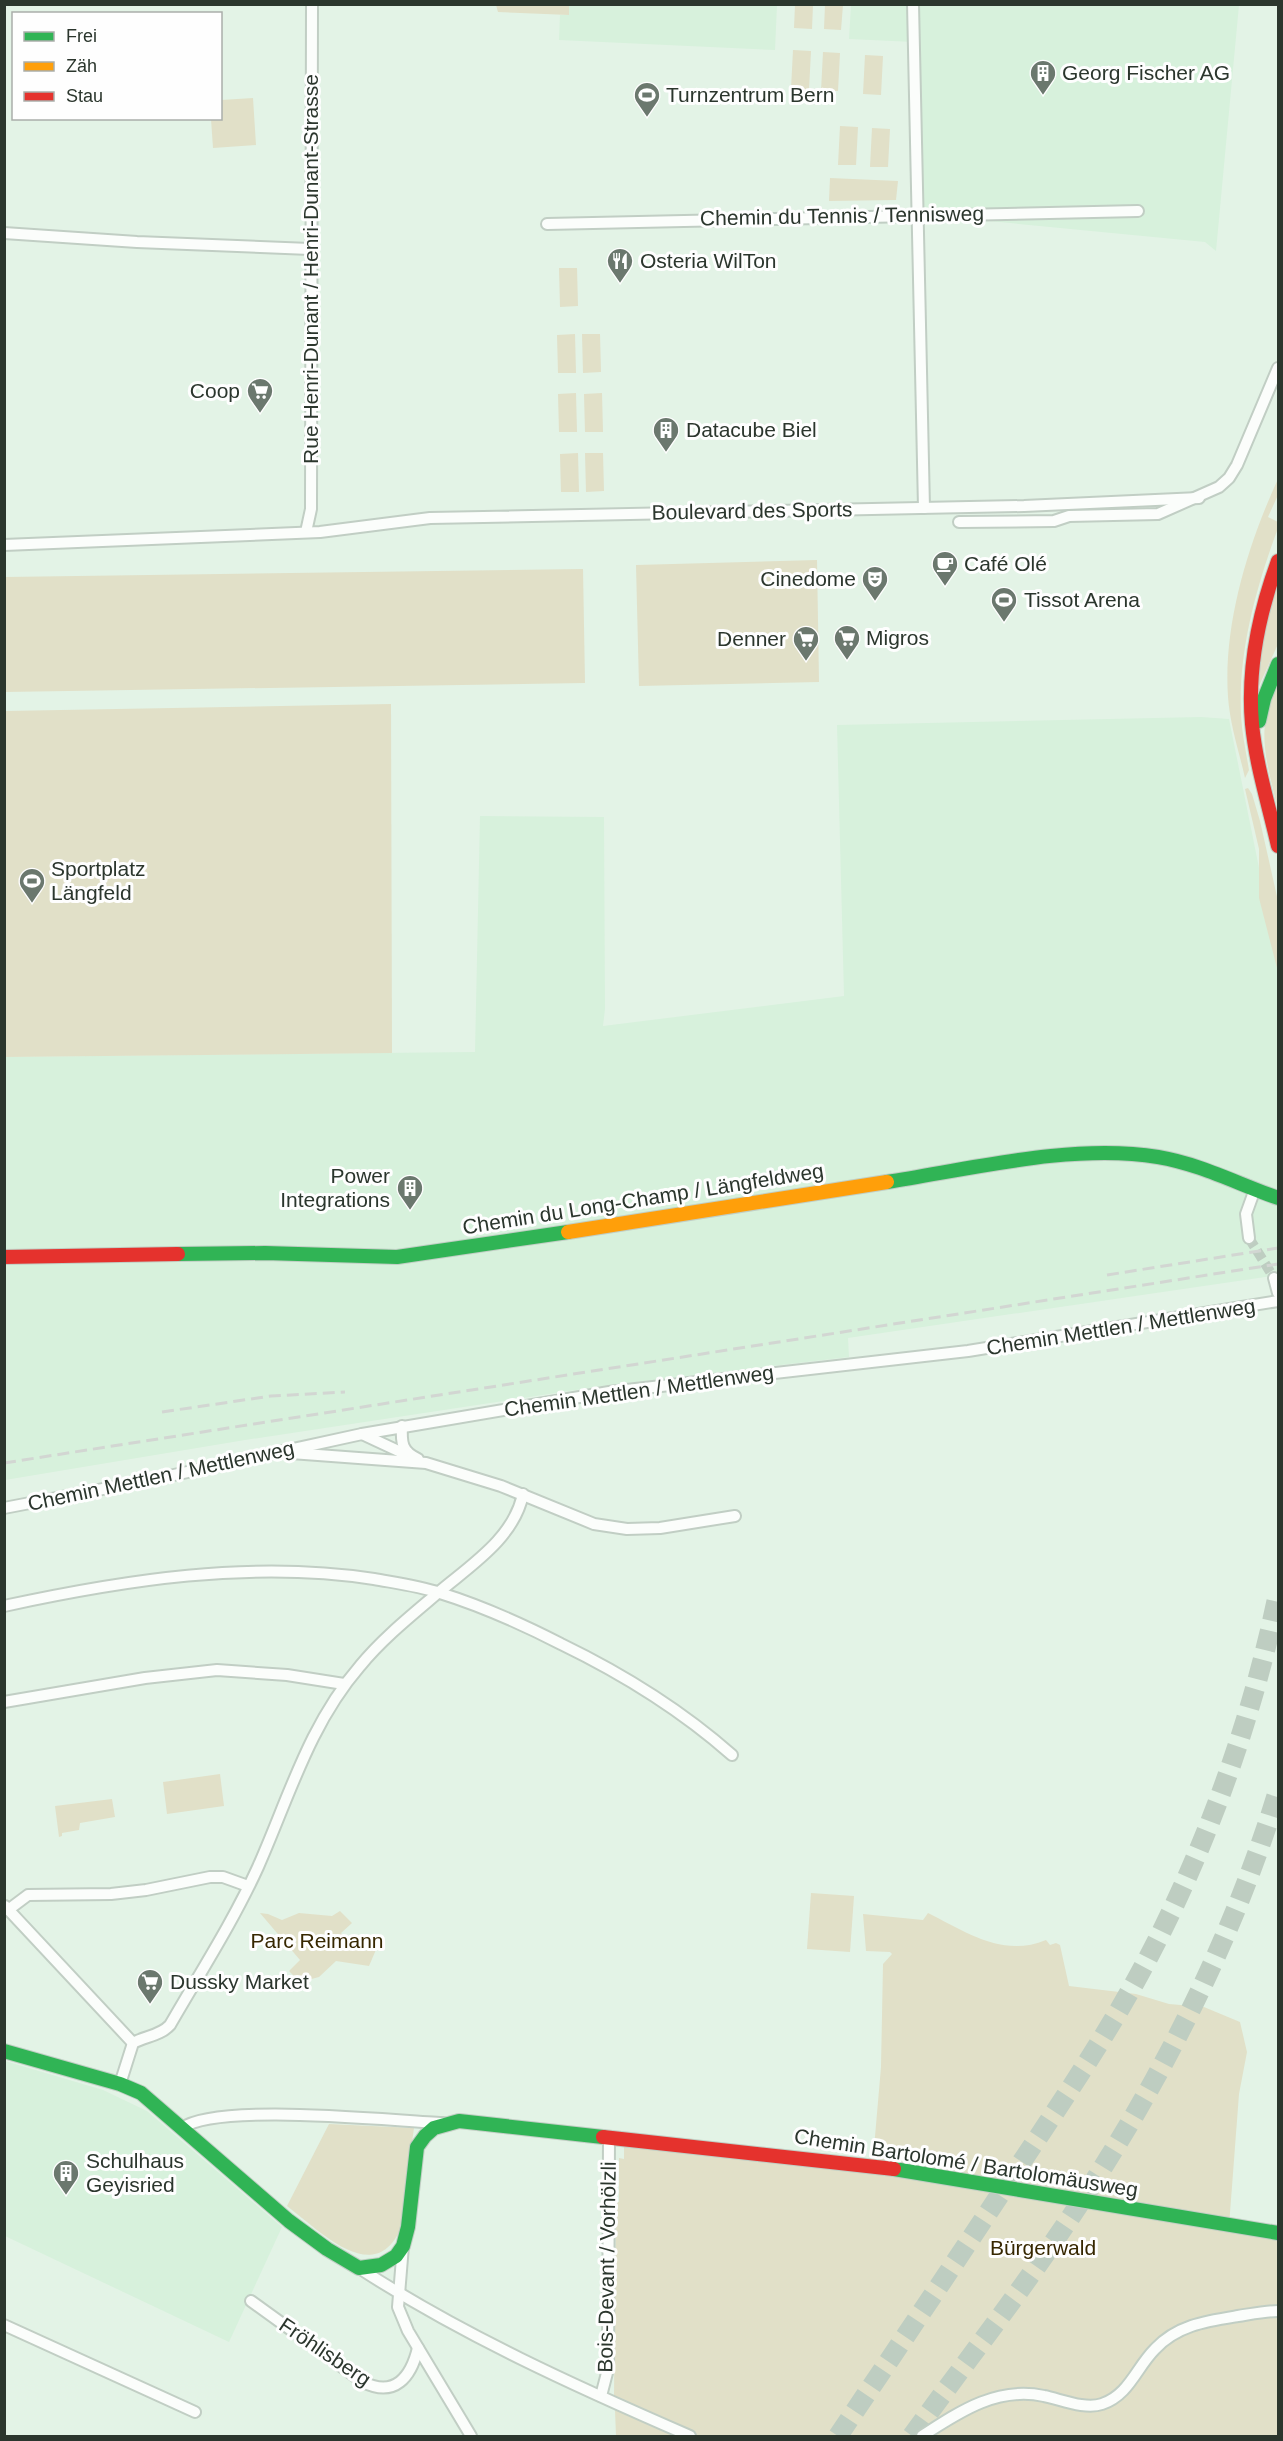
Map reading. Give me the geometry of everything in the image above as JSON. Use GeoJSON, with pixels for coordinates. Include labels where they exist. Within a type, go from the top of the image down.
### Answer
{"type":"FeatureCollection","features":[{"type":"Feature","properties":{"kind":"main road"},"geometry":{"type":"LineString","coordinates":[[1278,561],[1262,613],[1252,674],[1252,725],[1278,846]]}},
{"type":"Feature","properties":{"kind":"main road"},"geometry":{"type":"LineString","coordinates":[[1262,775],[1259,752],[1260,719],[1264,699],[1278,664]]}},
{"type":"Feature","properties":{"kind":"main road","name":"Chemin du Long-Champ / Längfeldweg"},"geometry":{"type":"LineString","coordinates":[[4,1257],[265,1253],[397,1257],[1017,1162],[1096,1152],[1140,1154],[1173,1160],[1222,1175],[1278,1198]]}},
{"type":"Feature","properties":{"kind":"main road"},"geometry":{"type":"LineString","coordinates":[[4,2050],[120,2084],[152,2101],[289,2221],[359,2268],[381,2265],[396,2256],[403,2247],[408,2227],[417,2147],[428,2132],[445,2123]]}},
{"type":"Feature","properties":{"kind":"main road","name":"Chemin Bartolomé / Bartolomäusweg"},"geometry":{"type":"LineString","coordinates":[[445,2123],[459,2121],[876,2166],[1278,2233]]}},
{"type":"Feature","properties":{"kind":"street","name":"Rue Henri-Dunant / Henri-Dunant-Strasse"},"geometry":{"type":"LineString","coordinates":[[306,532],[310,509],[312,4]]}},
{"type":"Feature","properties":{"kind":"street"},"geometry":{"type":"LineString","coordinates":[[913,4],[924,508]]}},
{"type":"Feature","properties":{"kind":"street","name":"Chemin du Tennis / Tennisweg"},"geometry":{"type":"LineString","coordinates":[[547,225],[918,214],[1138,211]]}},
{"type":"Feature","properties":{"kind":"street"},"geometry":{"type":"LineString","coordinates":[[4,233],[137,242],[310,249]]}},
{"type":"Feature","properties":{"kind":"street"},"geometry":{"type":"LineString","coordinates":[[959,522],[1054,521],[1070,516],[1158,514],[1199,498],[1219,487],[1229,478],[1237,465],[1278,368]]}},
{"type":"Feature","properties":{"kind":"street","name":"Boulevard des Sports"},"geometry":{"type":"LineString","coordinates":[[4,545],[355,529],[430,518],[1024,506],[1199,498]]}},
{"type":"Feature","properties":{"kind":"street"},"geometry":{"type":"LineString","coordinates":[[1249,1238],[1246,1214],[1255,1189]]}},
{"type":"Feature","properties":{"kind":"street","name":"Chemin Mettlen / Mettlenweg"},"geometry":{"type":"LineString","coordinates":[[1274,1278],[1278,1293]]}},
{"type":"Feature","properties":{"kind":"street","name":"Chemin Mettlen / Mettlenweg"},"geometry":{"type":"LineString","coordinates":[[4,1508],[160,1478],[402,1426],[609,1392],[968,1351],[1278,1301]]}},
{"type":"Feature","properties":{"kind":"street"},"geometry":{"type":"LineString","coordinates":[[402,1426],[401,1443],[407,1455]]}},
{"type":"Feature","properties":{"kind":"street"},"geometry":{"type":"LineString","coordinates":[[362,1434],[426,1463],[523,1494],[594,1524],[627,1529],[660,1528],[735,1516]]}},
{"type":"Feature","properties":{"kind":"street"},"geometry":{"type":"LineString","coordinates":[[276,1452],[426,1463]]}},
{"type":"Feature","properties":{"kind":"street"},"geometry":{"type":"LineString","coordinates":[[120,2084],[132,2043],[161,2032],[170,2025],[225,1931],[248,1886],[305,1751],[344,1684],[376,1648],[495,1545],[520,1511],[523,1494]]}},
{"type":"Feature","properties":{"kind":"street"},"geometry":{"type":"LineString","coordinates":[[4,1606],[74,1591],[152,1580],[250,1572],[304,1571],[348,1575],[439,1592],[507,1617],[580,1653],[652,1693],[732,1755]]}},
{"type":"Feature","properties":{"kind":"street"},"geometry":{"type":"LineString","coordinates":[[4,1702],[146,1678],[217,1670],[286,1675],[344,1684]]}},
{"type":"Feature","properties":{"kind":"street"},"geometry":{"type":"LineString","coordinates":[[132,2043],[6,1908],[28,1896],[111,1894],[146,1890],[210,1877],[223,1877],[248,1886]]}},
{"type":"Feature","properties":{"kind":"street"},"geometry":{"type":"LineString","coordinates":[[182,2128],[205,2119],[270,2114],[445,2123]]}},
{"type":"Feature","properties":{"kind":"street","name":"Bois-Devant / Vorhölzli"},"geometry":{"type":"LineString","coordinates":[[601,2396],[608,2369],[609,2137]]}},
{"type":"Feature","properties":{"kind":"street"},"geometry":{"type":"LineString","coordinates":[[403,2247],[398,2307],[408,2331],[471,2436]]}},
{"type":"Feature","properties":{"kind":"street"},"geometry":{"type":"LineString","coordinates":[[359,2268],[398,2293],[485,2339],[601,2396],[690,2436]]}},
{"type":"Feature","properties":{"kind":"street","name":"Fröhlisberg"},"geometry":{"type":"LineString","coordinates":[[251,2301],[363,2382],[374,2387],[390,2386],[401,2382],[410,2373],[418,2348]]}},
{"type":"Feature","properties":{"kind":"street"},"geometry":{"type":"LineString","coordinates":[[922,2436],[981,2401],[1001,2395],[1041,2395],[1071,2402],[1100,2405],[1115,2398],[1128,2387],[1154,2349],[1185,2327],[1205,2321],[1278,2312]]}},
{"type":"Feature","properties":{"kind":"street"},"geometry":{"type":"LineString","coordinates":[[4,2325],[195,2412]]}},
{"type":"Feature","properties":{"kind":"shaded area"},"geometry":{"type":"Polygon","coordinates":[[[569,5],[777,5],[775,50],[559,40],[560,15],[569,15],[569,5]]]}},
{"type":"Feature","properties":{"kind":"shaded area"},"geometry":{"type":"Polygon","coordinates":[[[851,5],[1239,5],[1216,251],[1205,242],[917,214],[914,42],[849,39],[851,5]]]}},
{"type":"Feature","properties":{"kind":"shaded area"},"geometry":{"type":"Polygon","coordinates":[[[1201,717],[1229,719],[1278,962],[1278,1275],[848,1338],[849,1357],[602,1386],[245,1440],[5,1480],[5,1057],[475,1052],[480,816],[604,817],[605,1009],[603,1026],[844,996],[837,725],[1201,717]]]}},
{"type":"Feature","properties":{"kind":"shaded area"},"geometry":{"type":"Polygon","coordinates":[[[5,2061],[103,2090],[147,2111],[282,2227],[229,2342],[5,2236],[5,2061]]]}},
{"type":"Feature","properties":{"kind":"green space"},"geometry":{"type":"Polygon","coordinates":[[[496,5],[569,5],[569,15],[498,12],[496,5]]]}},
{"type":"Feature","properties":{"kind":"green space"},"geometry":{"type":"Polygon","coordinates":[[[795,5],[813,5],[812,29],[794,28],[795,5]]]}},
{"type":"Feature","properties":{"kind":"green space"},"geometry":{"type":"Polygon","coordinates":[[[825,5],[843,5],[841,30],[824,29],[825,5]]]}},
{"type":"Feature","properties":{"kind":"green space"},"geometry":{"type":"Polygon","coordinates":[[[793,50],[811,51],[809,90],[791,89],[793,50]]]}},
{"type":"Feature","properties":{"kind":"green space"},"geometry":{"type":"Polygon","coordinates":[[[823,52],[840,53],[838,91],[821,91],[823,52]]]}},
{"type":"Feature","properties":{"kind":"green space"},"geometry":{"type":"Polygon","coordinates":[[[865,55],[883,56],[881,95],[863,94],[865,55]]]}},
{"type":"Feature","properties":{"kind":"green space"},"geometry":{"type":"Polygon","coordinates":[[[253,98],[256,145],[213,148],[211,120],[222,120],[222,100],[253,98]]]}},
{"type":"Feature","properties":{"kind":"green space"},"geometry":{"type":"Polygon","coordinates":[[[840,126],[858,127],[856,165],[838,165],[840,126]]]}},
{"type":"Feature","properties":{"kind":"green space"},"geometry":{"type":"Polygon","coordinates":[[[872,128],[890,129],[888,167],[870,167],[872,128]]]}},
{"type":"Feature","properties":{"kind":"green space"},"geometry":{"type":"Polygon","coordinates":[[[830,178],[898,181],[896,200],[829,201],[830,178]]]}},
{"type":"Feature","properties":{"kind":"green space"},"geometry":{"type":"Polygon","coordinates":[[[559,268],[577,268],[578,306],[560,307],[559,268]]]}},
{"type":"Feature","properties":{"kind":"green space"},"geometry":{"type":"Polygon","coordinates":[[[575,334],[576,373],[558,373],[557,335],[575,334]]]}},
{"type":"Feature","properties":{"kind":"green space"},"geometry":{"type":"Polygon","coordinates":[[[582,334],[600,334],[601,372],[583,373],[582,334]]]}},
{"type":"Feature","properties":{"kind":"green space"},"geometry":{"type":"Polygon","coordinates":[[[576,393],[577,432],[559,432],[558,394],[576,393]]]}},
{"type":"Feature","properties":{"kind":"green space"},"geometry":{"type":"Polygon","coordinates":[[[602,393],[603,432],[585,432],[584,394],[602,393]]]}},
{"type":"Feature","properties":{"kind":"green space"},"geometry":{"type":"Polygon","coordinates":[[[578,453],[579,492],[561,492],[560,454],[578,453]]]}},
{"type":"Feature","properties":{"kind":"green space"},"geometry":{"type":"Polygon","coordinates":[[[585,453],[603,453],[604,491],[586,492],[585,453]]]}},
{"type":"Feature","properties":{"kind":"green space"},"geometry":{"type":"Polygon","coordinates":[[[1278,479],[1278,495],[1268,517],[1278,522],[1278,528],[1250,620],[1242,668],[1241,716],[1249,770],[1245,778],[1229,707],[1227,670],[1229,642],[1240,585],[1248,558],[1278,479]]]}},
{"type":"Feature","properties":{"kind":"green space"},"geometry":{"type":"Polygon","coordinates":[[[817,560],[819,682],[639,686],[636,565],[817,560]]]}},
{"type":"Feature","properties":{"kind":"green space"},"geometry":{"type":"Polygon","coordinates":[[[583,569],[585,683],[5,692],[5,577],[583,569]]]}},
{"type":"Feature","properties":{"kind":"green space"},"geometry":{"type":"Polygon","coordinates":[[[1278,576],[1278,644],[1259,686],[1259,653],[1278,576]]]}},
{"type":"Feature","properties":{"kind":"green space"},"geometry":{"type":"Polygon","coordinates":[[[1278,676],[1278,811],[1264,741],[1266,717],[1278,676]]]}},
{"type":"Feature","properties":{"kind":"green space"},"geometry":{"type":"Polygon","coordinates":[[[391,704],[392,1053],[5,1057],[5,711],[391,704]]]}},
{"type":"Feature","properties":{"kind":"green space"},"geometry":{"type":"Polygon","coordinates":[[[1248,788],[1260,821],[1278,901],[1278,972],[1259,898],[1259,849],[1245,789],[1248,788]]]}},
{"type":"Feature","properties":{"kind":"green space"},"geometry":{"type":"Polygon","coordinates":[[[220,1774],[224,1806],[167,1814],[163,1782],[220,1774]]]}},
{"type":"Feature","properties":{"kind":"green space"},"geometry":{"type":"Polygon","coordinates":[[[112,1799],[115,1817],[80,1823],[79,1830],[62,1833],[59,1837],[55,1806],[112,1799]]]}},
{"type":"Feature","properties":{"kind":"green space"},"geometry":{"type":"Polygon","coordinates":[[[811,1893],[854,1896],[850,1952],[807,1949],[811,1893]]]}},
{"type":"Feature","properties":{"kind":"green space","name":"Parc Reimann"},"geometry":{"type":"Polygon","coordinates":[[[340,1911],[352,1923],[341,1933],[349,1943],[355,1939],[365,1951],[376,1943],[378,1945],[369,1966],[336,1961],[319,1977],[300,1982],[289,1971],[300,1960],[260,1913],[282,1920],[299,1913],[332,1916],[340,1911]]]}},
{"type":"Feature","properties":{"kind":"green space","name":"Bürgerwald"},"geometry":{"type":"Polygon","coordinates":[[[928,1913],[971,1935],[1000,1944],[1030,1945],[1046,1940],[1050,1945],[1056,1943],[1060,1945],[1069,1986],[1136,1994],[1169,2004],[1204,2007],[1240,2022],[1247,2052],[1239,2094],[1229,2226],[1278,2233],[1278,2436],[616,2436],[615,2410],[619,2400],[614,2396],[616,2202],[619,2202],[619,2158],[624,2159],[624,2143],[872,2171],[881,2067],[883,1964],[892,1954],[866,1951],[863,1914],[923,1920],[928,1913]]]}},
{"type":"Feature","properties":{"kind":"green space"},"geometry":{"type":"Polygon","coordinates":[[[329,2124],[414,2128],[400,2230],[389,2247],[375,2254],[361,2254],[345,2248],[329,2239],[287,2206],[329,2124]]]}},
{"type":"Feature","properties":{"kind":"tunnel"},"geometry":{"type":"LineString","coordinates":[[1249,1238],[1274,1278]]}},
{"type":"Feature","properties":{"kind":"tunnel"},"geometry":{"type":"LineString","coordinates":[[838,2436],[1067,2094],[1147,1960],[1189,1872],[1225,1782],[1255,1688],[1278,1594]]}},
{"type":"Feature","properties":{"kind":"tunnel"},"geometry":{"type":"LineString","coordinates":[[912,2436],[1046,2253],[1117,2144],[1150,2088],[1209,1972],[1235,1913],[1278,1791]]}},
{"type":"Feature","properties":{"kind":"railway"},"geometry":{"type":"LineString","coordinates":[[1107,1275],[1278,1248]]}},
{"type":"Feature","properties":{"kind":"railway"},"geometry":{"type":"LineString","coordinates":[[4,1463],[1278,1264]]}},
{"type":"Feature","properties":{"kind":"railway"},"geometry":{"type":"LineString","coordinates":[[162,1412],[271,1396],[345,1392]]}},
{"type":"Feature","properties":{"kind":"traffic: fast"},"geometry":{"type":"LineString","coordinates":[[1259,721],[1264,699],[1278,664]]}},
{"type":"Feature","properties":{"kind":"traffic: fast"},"geometry":{"type":"LineString","coordinates":[[887,1182],[1022,1159],[1092,1153],[1125,1154],[1158,1157],[1189,1164],[1278,1198]]}},
{"type":"Feature","properties":{"kind":"traffic: fast"},"geometry":{"type":"LineString","coordinates":[[178,1254],[265,1253],[397,1257],[568,1232]]}},
{"type":"Feature","properties":{"kind":"traffic: fast"},"geometry":{"type":"LineString","coordinates":[[4,2051],[120,2084],[141,2093],[289,2221],[327,2249],[359,2268],[381,2265],[396,2256],[403,2246],[408,2227],[417,2147],[434,2128],[459,2121],[603,2137]]}},
{"type":"Feature","properties":{"kind":"traffic: fast"},"geometry":{"type":"LineString","coordinates":[[894,2169],[1278,2233]]}},
{"type":"Feature","properties":{"kind":"traffic: slow"},"geometry":{"type":"LineString","coordinates":[[568,1232],[887,1182]]}},
{"type":"Feature","properties":{"kind":"traffic: jam"},"geometry":{"type":"LineString","coordinates":[[1278,561],[1260,621],[1251,682],[1252,724],[1256,755],[1278,846]]}},
{"type":"Feature","properties":{"kind":"traffic: jam"},"geometry":{"type":"LineString","coordinates":[[4,1257],[178,1254]]}},
{"type":"Feature","properties":{"kind":"traffic: jam"},"geometry":{"type":"LineString","coordinates":[[603,2137],[894,2169]]}},
{"type":"Feature","properties":{"kind":"place","name":"Georg Fischer AG"},"geometry":{"type":"Point","coordinates":[1043,96]}},
{"type":"Feature","properties":{"kind":"place","name":"Turnzentrum Bern"},"geometry":{"type":"Point","coordinates":[647,118]}},
{"type":"Feature","properties":{"kind":"place","name":"Osteria WilTon"},"geometry":{"type":"Point","coordinates":[620,284]}},
{"type":"Feature","properties":{"kind":"place","name":"Coop"},"geometry":{"type":"Point","coordinates":[260,414]}},
{"type":"Feature","properties":{"kind":"place","name":"Datacube Biel"},"geometry":{"type":"Point","coordinates":[666,453]}},
{"type":"Feature","properties":{"kind":"place","name":"Café Olé"},"geometry":{"type":"Point","coordinates":[945,587]}},
{"type":"Feature","properties":{"kind":"place","name":"Cinedome"},"geometry":{"type":"Point","coordinates":[875,602]}},
{"type":"Feature","properties":{"kind":"place","name":"Tissot Arena"},"geometry":{"type":"Point","coordinates":[1004,623]}},
{"type":"Feature","properties":{"kind":"place","name":"Migros"},"geometry":{"type":"Point","coordinates":[847,661]}},
{"type":"Feature","properties":{"kind":"place","name":"Denner"},"geometry":{"type":"Point","coordinates":[806,662]}},
{"type":"Feature","properties":{"kind":"place","name":"Sportplatz Längfeld"},"geometry":{"type":"Point","coordinates":[32,904]}},
{"type":"Feature","properties":{"kind":"place","name":"Power Integrations"},"geometry":{"type":"Point","coordinates":[410,1211]}},
{"type":"Feature","properties":{"kind":"place","name":"Dussky Market"},"geometry":{"type":"Point","coordinates":[150,2005]}},
{"type":"Feature","properties":{"kind":"place","name":"Schulhaus Geyisried"},"geometry":{"type":"Point","coordinates":[66,2196]}}]}
